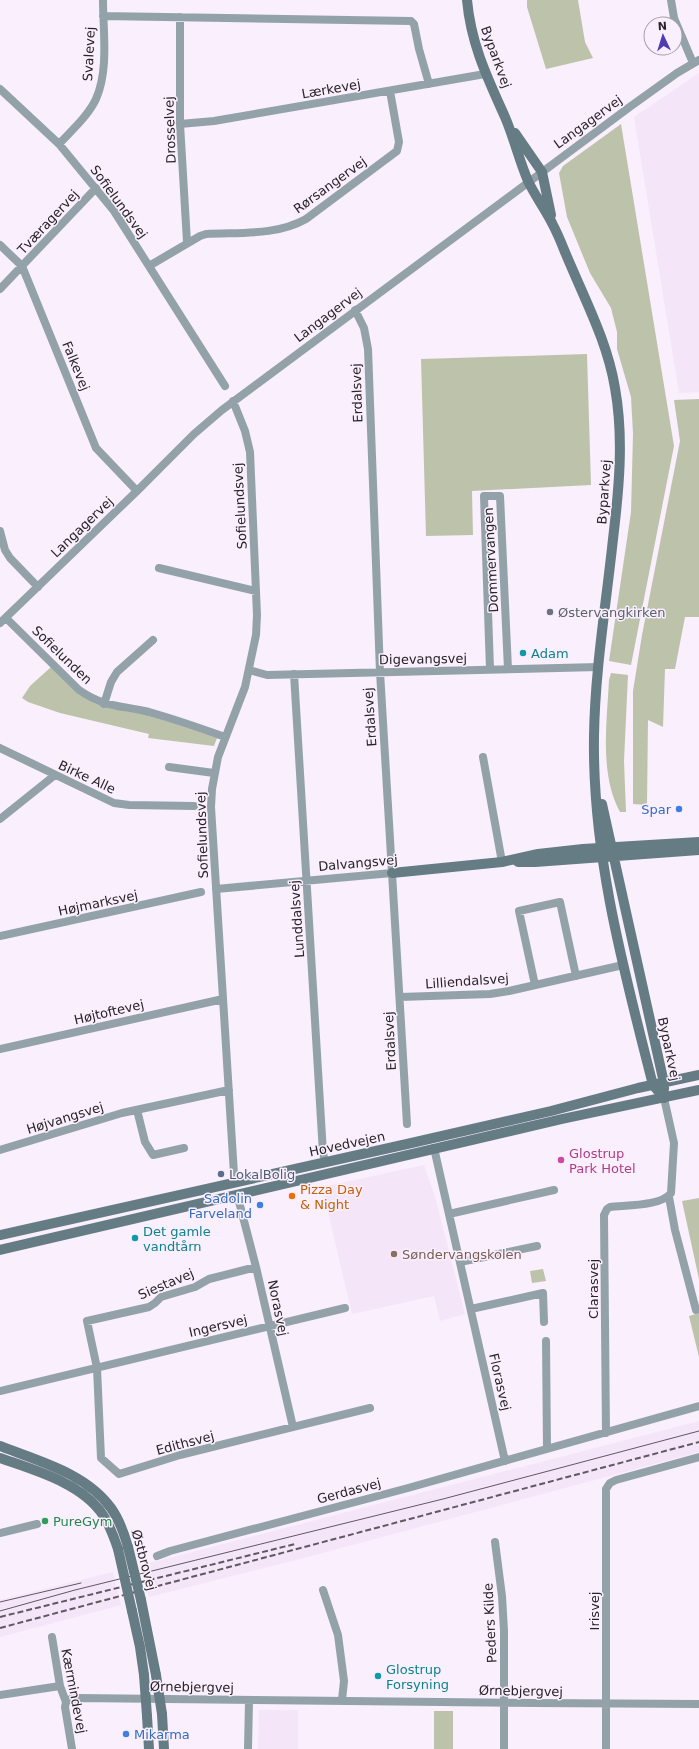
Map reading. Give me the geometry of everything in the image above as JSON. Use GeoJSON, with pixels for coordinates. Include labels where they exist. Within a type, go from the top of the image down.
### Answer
{"type":"FeatureCollection","features":[{"type":"Feature","properties":{"kind":"street","name":"Svalevej"},"geometry":{"type":"LineString","coordinates":[[59,144],[83,119],[96,100],[100,86],[103,63],[103,0]]}},
{"type":"Feature","properties":{"kind":"street","name":"Byparkvej"},"geometry":{"type":"LineString","coordinates":[[467,0],[474,40],[485,74],[507,120],[529,182],[553,225],[602,337],[614,383],[619,410],[620,436],[618,498],[598,667],[594,735],[595,773],[602,858],[623,966],[653,1085],[664,1098]]}},
{"type":"Feature","properties":{"kind":"street"},"geometry":{"type":"LineString","coordinates":[[671,0],[674,18],[696,62]]}},
{"type":"Feature","properties":{"kind":"street"},"geometry":{"type":"LineString","coordinates":[[103,16],[411,21],[414,24],[419,49],[429,84]]}},
{"type":"Feature","properties":{"kind":"street","name":"Drosselvej"},"geometry":{"type":"LineString","coordinates":[[180,17],[180,124],[187,242]]}},
{"type":"Feature","properties":{"kind":"street","name":"Langagervej"},"geometry":{"type":"LineString","coordinates":[[3,621],[194,434],[233,401],[631,106],[696,62]]}},
{"type":"Feature","properties":{"kind":"street","name":"Lærkevej"},"geometry":{"type":"LineString","coordinates":[[180,124],[214,121],[485,74]]}},
{"type":"Feature","properties":{"kind":"street","name":"Sofielundsvej"},"geometry":{"type":"LineString","coordinates":[[0,89],[59,144],[114,211],[225,386]]}},
{"type":"Feature","properties":{"kind":"street","name":"Rørsangervej"},"geometry":{"type":"LineString","coordinates":[[149,266],[187,242],[206,234],[275,230],[296,225],[306,219],[395,154],[397,151],[399,142],[390,91]]}},
{"type":"Feature","properties":{"kind":"street","name":"Byparkvej"},"geometry":{"type":"LineString","coordinates":[[507,120],[542,172],[553,225]]}},
{"type":"Feature","properties":{"kind":"street","name":"Tværagervej"},"geometry":{"type":"LineString","coordinates":[[0,289],[96,188]]}},
{"type":"Feature","properties":{"kind":"street","name":"Falkevej"},"geometry":{"type":"LineString","coordinates":[[0,245],[22,266],[96,448],[137,491]]}},
{"type":"Feature","properties":{"kind":"street","name":"Erdalsvej"},"geometry":{"type":"LineString","coordinates":[[355,310],[364,328],[368,350],[380,672],[407,1124]]}},
{"type":"Feature","properties":{"kind":"street","name":"Sofielundsvej"},"geometry":{"type":"LineString","coordinates":[[233,401],[246,431],[250,452],[257,625],[245,687],[225,737],[214,773],[211,807],[234,1174],[236,1182]]}},
{"type":"Feature","properties":{"kind":"street","name":"Dommervangen"},"geometry":{"type":"LineString","coordinates":[[490,669],[484,496],[500,496],[508,669]]}},
{"type":"Feature","properties":{"kind":"street"},"geometry":{"type":"LineString","coordinates":[[0,531],[5,550],[10,558],[38,587]]}},
{"type":"Feature","properties":{"kind":"street"},"geometry":{"type":"LineString","coordinates":[[159,568],[256,591]]}},
{"type":"Feature","properties":{"kind":"street","name":"Sofielunden"},"geometry":{"type":"LineString","coordinates":[[3,621],[79,690],[90,698],[104,704],[148,712],[225,737]]}},
{"type":"Feature","properties":{"kind":"street","name":"Sofielunden"},"geometry":{"type":"LineString","coordinates":[[104,704],[111,682],[117,672],[153,640]]}},
{"type":"Feature","properties":{"kind":"street","name":"Digevangsvej"},"geometry":{"type":"LineString","coordinates":[[249,670],[263,675],[598,667]]}},
{"type":"Feature","properties":{"kind":"street","name":"Lunddalsvej"},"geometry":{"type":"LineString","coordinates":[[294,674],[322,1153],[325,1162]]}},
{"type":"Feature","properties":{"kind":"street","name":"Birke Alle"},"geometry":{"type":"LineString","coordinates":[[0,748],[114,803],[129,805],[194,806]]}},
{"type":"Feature","properties":{"kind":"street"},"geometry":{"type":"LineString","coordinates":[[483,757],[502,862]]}},
{"type":"Feature","properties":{"kind":"street"},"geometry":{"type":"LineString","coordinates":[[168,767],[214,773]]}},
{"type":"Feature","properties":{"kind":"street","name":"Byparkvej"},"geometry":{"type":"LineString","coordinates":[[595,773],[613,846],[664,1083],[664,1098]]}},
{"type":"Feature","properties":{"kind":"street"},"geometry":{"type":"LineString","coordinates":[[0,819],[55,775]]}},
{"type":"Feature","properties":{"kind":"street","name":"Dalvangsvej"},"geometry":{"type":"LineString","coordinates":[[502,862],[538,854],[601,847],[699,842]]}},
{"type":"Feature","properties":{"kind":"street","name":"Dalvangsvej"},"geometry":{"type":"LineString","coordinates":[[216,889],[502,862],[535,862],[602,858],[699,850]]}},
{"type":"Feature","properties":{"kind":"street","name":"Højmarksvej"},"geometry":{"type":"LineString","coordinates":[[0,936],[200,892]]}},
{"type":"Feature","properties":{"kind":"street"},"geometry":{"type":"LineString","coordinates":[[536,986],[519,911],[560,902],[576,976]]}},
{"type":"Feature","properties":{"kind":"street","name":"Lilliendalsvej"},"geometry":{"type":"LineString","coordinates":[[400,997],[490,994],[536,986],[623,966]]}},
{"type":"Feature","properties":{"kind":"street","name":"Højtoftevej"},"geometry":{"type":"LineString","coordinates":[[0,1049],[223,999]]}},
{"type":"Feature","properties":{"kind":"street","name":"Hovedvejen"},"geometry":{"type":"LineString","coordinates":[[0,1235],[137,1206],[236,1182],[551,1111],[699,1075]]}},
{"type":"Feature","properties":{"kind":"street","name":"Højvangsvej"},"geometry":{"type":"LineString","coordinates":[[0,1150],[137,1110],[229,1090]]}},
{"type":"Feature","properties":{"kind":"street","name":"Hovedvejen"},"geometry":{"type":"LineString","coordinates":[[0,1250],[434,1148],[699,1090]]}},
{"type":"Feature","properties":{"kind":"street"},"geometry":{"type":"LineString","coordinates":[[664,1098],[674,1143],[672,1190],[669,1197],[675,1230],[696,1310]]}},
{"type":"Feature","properties":{"kind":"street"},"geometry":{"type":"LineString","coordinates":[[137,1110],[145,1142],[153,1155],[184,1148]]}},
{"type":"Feature","properties":{"kind":"street","name":"Florasvej"},"geometry":{"type":"LineString","coordinates":[[434,1148],[506,1460]]}},
{"type":"Feature","properties":{"kind":"street"},"geometry":{"type":"LineString","coordinates":[[237,1194],[243,1186],[278,1178],[312,1165]]}},
{"type":"Feature","properties":{"kind":"street"},"geometry":{"type":"LineString","coordinates":[[449,1214],[554,1190]]}},
{"type":"Feature","properties":{"kind":"street","name":"Norasvej"},"geometry":{"type":"LineString","coordinates":[[237,1194],[256,1267],[293,1427]]}},
{"type":"Feature","properties":{"kind":"street","name":"Clarasvej"},"geometry":{"type":"LineString","coordinates":[[606,1432],[604,1214],[607,1209],[610,1208],[661,1201],[669,1197]]}},
{"type":"Feature","properties":{"kind":"street"},"geometry":{"type":"LineString","coordinates":[[460,1262],[537,1246]]}},
{"type":"Feature","properties":{"kind":"street","name":"Siestavej"},"geometry":{"type":"LineString","coordinates":[[97,1368],[87,1321],[149,1307],[164,1296],[195,1287],[209,1279],[256,1267]]}},
{"type":"Feature","properties":{"kind":"street"},"geometry":{"type":"LineString","coordinates":[[471,1309],[543,1293],[544,1322]]}},
{"type":"Feature","properties":{"kind":"street","name":"Ingersvej"},"geometry":{"type":"LineString","coordinates":[[97,1368],[345,1308]]}},
{"type":"Feature","properties":{"kind":"street"},"geometry":{"type":"LineString","coordinates":[[546,1341],[547,1449]]}},
{"type":"Feature","properties":{"kind":"street"},"geometry":{"type":"LineString","coordinates":[[0,1391],[97,1368]]}},
{"type":"Feature","properties":{"kind":"street","name":"Edithsvej"},"geometry":{"type":"LineString","coordinates":[[97,1368],[101,1458],[119,1474],[180,1456],[370,1408]]}},
{"type":"Feature","properties":{"kind":"street","name":"Gerdasvej"},"geometry":{"type":"LineString","coordinates":[[158,1556],[170,1551],[547,1449],[699,1406]]}},
{"type":"Feature","properties":{"kind":"street","name":"Østbrovej"},"geometry":{"type":"LineString","coordinates":[[0,1446],[67,1473],[82,1481],[98,1494],[111,1508],[120,1525],[128,1547],[143,1609],[162,1714],[164,1749]]}},
{"type":"Feature","properties":{"kind":"street","name":"Irisvej"},"geometry":{"type":"LineString","coordinates":[[606,1749],[606,1492],[610,1483],[619,1479],[699,1457]]}},
{"type":"Feature","properties":{"kind":"street","name":"Østbrovej"},"geometry":{"type":"LineString","coordinates":[[0,1458],[61,1482],[78,1491],[90,1500],[103,1515],[111,1529],[118,1549],[140,1647],[144,1675],[149,1749]]}},
{"type":"Feature","properties":{"kind":"street"},"geometry":{"type":"LineString","coordinates":[[0,1533],[37,1524]]}},
{"type":"Feature","properties":{"kind":"street","name":"Peders Kilde"},"geometry":{"type":"LineString","coordinates":[[495,1542],[502,1596],[504,1631],[504,1749]]}},
{"type":"Feature","properties":{"kind":"street"},"geometry":{"type":"LineString","coordinates":[[323,1590],[338,1635],[344,1681],[342,1700]]}},
{"type":"Feature","properties":{"kind":"street","name":"Kærmindevej"},"geometry":{"type":"LineString","coordinates":[[52,1637],[60,1686],[66,1702],[65,1708],[72,1749]]}},
{"type":"Feature","properties":{"kind":"street"},"geometry":{"type":"LineString","coordinates":[[0,1695],[60,1686]]}},
{"type":"Feature","properties":{"kind":"street","name":"Ørnebjergvej"},"geometry":{"type":"LineString","coordinates":[[66,1702],[78,1698],[249,1701],[342,1700],[699,1704]]}},
{"type":"Feature","properties":{"kind":"street"},"geometry":{"type":"LineString","coordinates":[[248,1749],[249,1701]]}},
{"type":"Feature","properties":{"kind":"shaded area"},"geometry":{"type":"Polygon","coordinates":[[[699,73],[699,392],[679,393],[634,117],[699,73]]]}},
{"type":"Feature","properties":{"kind":"shaded area","name":"Søndervangskolen"},"geometry":{"type":"Polygon","coordinates":[[[424,1165],[436,1200],[465,1314],[440,1321],[434,1296],[352,1314],[322,1187],[424,1165]]]}},
{"type":"Feature","properties":{"kind":"shaded area"},"geometry":{"type":"Polygon","coordinates":[[[699,1421],[699,1452],[304,1558],[149,1597],[142,1565],[699,1421]]]}},
{"type":"Feature","properties":{"kind":"shaded area"},"geometry":{"type":"Polygon","coordinates":[[[113,1572],[121,1605],[0,1637],[0,1600],[113,1572]]]}},
{"type":"Feature","properties":{"kind":"shaded area"},"geometry":{"type":"Polygon","coordinates":[[[259,1710],[298,1710],[298,1749],[258,1749],[259,1710]]]}},
{"type":"Feature","properties":{"kind":"green space"},"geometry":{"type":"Polygon","coordinates":[[[527,0],[578,0],[585,42],[593,58],[546,69],[527,7],[527,0]]]}},
{"type":"Feature","properties":{"kind":"green space"},"geometry":{"type":"Polygon","coordinates":[[[621,124],[674,446],[631,665],[609,661],[631,512],[633,434],[631,397],[617,349],[617,332],[611,308],[590,273],[567,217],[559,173],[563,166],[621,124]]]}},
{"type":"Feature","properties":{"kind":"green space"},"geometry":{"type":"Polygon","coordinates":[[[587,354],[591,485],[472,491],[473,535],[426,536],[421,359],[587,354]]]}},
{"type":"Feature","properties":{"kind":"green space"},"geometry":{"type":"Polygon","coordinates":[[[699,399],[699,617],[685,617],[675,669],[665,669],[663,727],[648,720],[647,805],[633,804],[633,691],[642,635],[680,441],[674,400],[699,399]]]}},
{"type":"Feature","properties":{"kind":"green space"},"geometry":{"type":"Polygon","coordinates":[[[51,667],[78,694],[96,704],[147,714],[217,738],[214,746],[148,738],[149,734],[60,713],[28,702],[22,698],[30,686],[51,667]]]}},
{"type":"Feature","properties":{"kind":"green space"},"geometry":{"type":"Polygon","coordinates":[[[611,673],[628,675],[624,761],[626,812],[620,812],[613,797],[607,764],[606,730],[609,680],[611,673]]]}},
{"type":"Feature","properties":{"kind":"green space"},"geometry":{"type":"Polygon","coordinates":[[[699,1198],[699,1279],[682,1201],[699,1198]]]}},
{"type":"Feature","properties":{"kind":"green space"},"geometry":{"type":"Polygon","coordinates":[[[543,1269],[546,1281],[532,1283],[530,1271],[543,1269]]]}},
{"type":"Feature","properties":{"kind":"green space"},"geometry":{"type":"Polygon","coordinates":[[[699,1313],[699,1357],[689,1316],[699,1313]]]}},
{"type":"Feature","properties":{"kind":"green space"},"geometry":{"type":"Polygon","coordinates":[[[434,1711],[453,1711],[453,1749],[434,1749],[434,1711]]]}},
{"type":"Feature","properties":{"kind":"tram line"},"geometry":{"type":"LineString","coordinates":[[0,1611],[75,1590],[443,1499],[699,1431]]}},
{"type":"Feature","properties":{"kind":"tram line"},"geometry":{"type":"LineString","coordinates":[[0,1602],[81,1583]]}},
{"type":"Feature","properties":{"kind":"railway"},"geometry":{"type":"LineString","coordinates":[[0,1628],[699,1442]]}},
{"type":"Feature","properties":{"kind":"railway"},"geometry":{"type":"LineString","coordinates":[[0,1617],[295,1544]]}},
{"type":"Feature","properties":{"kind":"place","name":"Østervangkirken"},"geometry":{"type":"Point","coordinates":[550,612]}},
{"type":"Feature","properties":{"kind":"place","name":"Adam"},"geometry":{"type":"Point","coordinates":[523,653]}},
{"type":"Feature","properties":{"kind":"place","name":"Spar"},"geometry":{"type":"Point","coordinates":[679,809]}},
{"type":"Feature","properties":{"kind":"place","name":"Glostrup Park Hotel"},"geometry":{"type":"Point","coordinates":[561,1160]}},
{"type":"Feature","properties":{"kind":"place","name":"LokalBolig"},"geometry":{"type":"Point","coordinates":[221,1174]}},
{"type":"Feature","properties":{"kind":"place","name":"Pizza Day & Night"},"geometry":{"type":"Point","coordinates":[292,1196]}},
{"type":"Feature","properties":{"kind":"place","name":"Sadolin Farveland"},"geometry":{"type":"Point","coordinates":[260,1205]}},
{"type":"Feature","properties":{"kind":"place","name":"Det gamle vandtårn"},"geometry":{"type":"Point","coordinates":[135,1238]}},
{"type":"Feature","properties":{"kind":"place","name":"Søndervangskolen"},"geometry":{"type":"Point","coordinates":[394,1254]}},
{"type":"Feature","properties":{"kind":"place","name":"PureGym"},"geometry":{"type":"Point","coordinates":[45,1521]}},
{"type":"Feature","properties":{"kind":"place","name":"Glostrup Forsyning"},"geometry":{"type":"Point","coordinates":[378,1676]}},
{"type":"Feature","properties":{"kind":"place","name":"Mikarma"},"geometry":{"type":"Point","coordinates":[126,1734]}}]}
